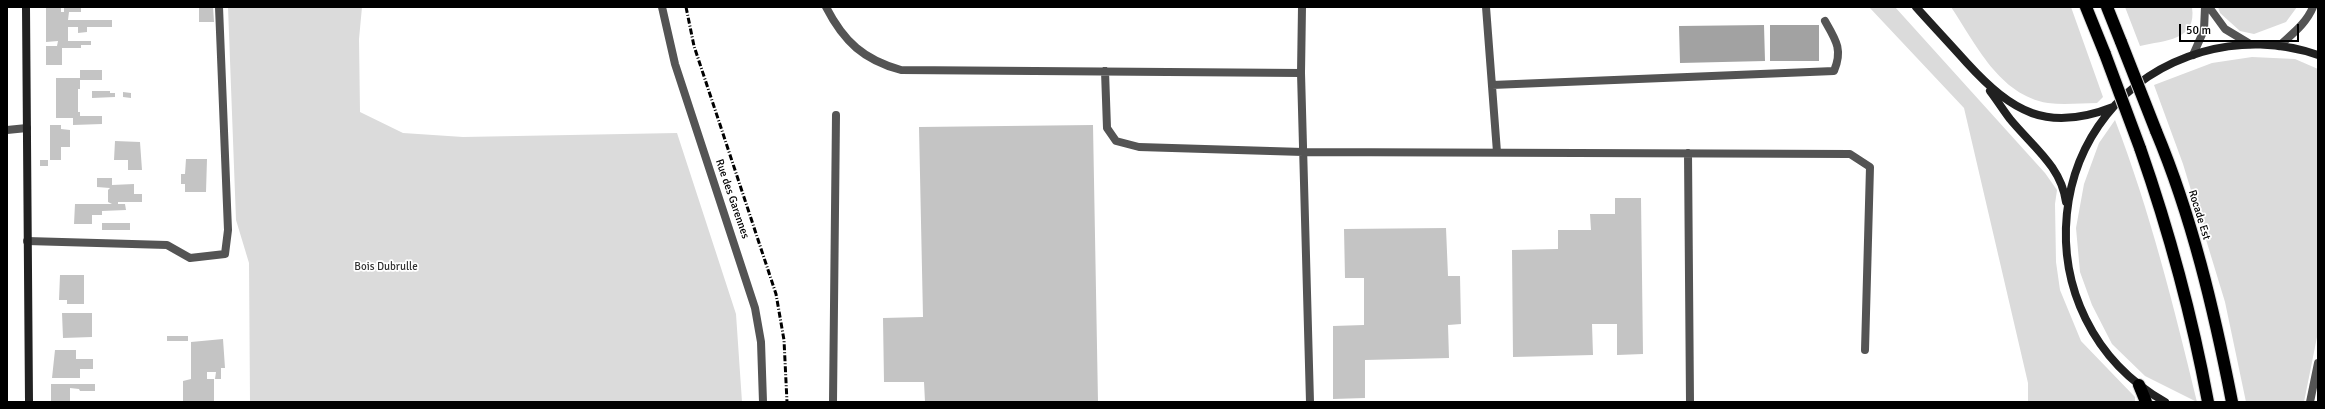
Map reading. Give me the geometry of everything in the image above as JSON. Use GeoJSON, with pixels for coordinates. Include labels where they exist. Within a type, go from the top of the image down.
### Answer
{"type":"FeatureCollection","features":[{"type":"Feature","properties":{"kind":"highway"},"geometry":{"type":"LineString","coordinates":[[2086,7],[2140,148],[2172,248],[2208,402]]}},
{"type":"Feature","properties":{"kind":"highway","name":"Rocade Est"},"geometry":{"type":"LineString","coordinates":[[2107,7],[2156,131],[2182,202],[2196,248],[2232,402]]}},
{"type":"Feature","properties":{"kind":"highway"},"geometry":{"type":"LineString","coordinates":[[2140,385],[2146,402]]}},
{"type":"Feature","properties":{"kind":"street"},"geometry":{"type":"LineString","coordinates":[[26,7],[29,402]]}},
{"type":"Feature","properties":{"kind":"street"},"geometry":{"type":"LineString","coordinates":[[28,241],[166,245],[190,258],[225,254],[228,230],[219,7]]}},
{"type":"Feature","properties":{"kind":"street","name":"Rue des Garennes"},"geometry":{"type":"LineString","coordinates":[[662,7],[675,64],[755,308],[761,342],[763,402]]}},
{"type":"Feature","properties":{"kind":"street"},"geometry":{"type":"LineString","coordinates":[[826,7],[834,22],[858,50],[880,64],[901,70],[1300,73]]}},
{"type":"Feature","properties":{"kind":"street"},"geometry":{"type":"LineString","coordinates":[[1302,7],[1300,73],[1310,402]]}},
{"type":"Feature","properties":{"kind":"street"},"geometry":{"type":"LineString","coordinates":[[1486,7],[1497,152]]}},
{"type":"Feature","properties":{"kind":"street"},"geometry":{"type":"LineString","coordinates":[[1916,7],[1982,79],[2010,119],[2054,168],[2063,188],[2067,208]]}},
{"type":"Feature","properties":{"kind":"street"},"geometry":{"type":"LineString","coordinates":[[2193,55],[2204,30],[2205,7]]}},
{"type":"Feature","properties":{"kind":"street"},"geometry":{"type":"LineString","coordinates":[[2209,7],[2226,29],[2250,44]]}},
{"type":"Feature","properties":{"kind":"street"},"geometry":{"type":"LineString","coordinates":[[2279,46],[2301,26],[2309,16],[2313,7]]}},
{"type":"Feature","properties":{"kind":"street"},"geometry":{"type":"LineString","coordinates":[[1492,85],[1834,71],[1839,59],[1837,42],[1825,21]]}},
{"type":"Feature","properties":{"kind":"street"},"geometry":{"type":"LineString","coordinates":[[2165,402],[2123,372],[2102,348],[2081,312],[2071,282],[2065,240],[2067,208],[2072,183],[2085,150],[2096,131],[2114,107],[2150,76],[2193,55],[2221,47],[2250,44],[2279,46],[2318,55]]}},
{"type":"Feature","properties":{"kind":"street"},"geometry":{"type":"LineString","coordinates":[[1105,71],[1106,128],[1116,141],[1139,147],[1303,152],[1688,152],[1850,154],[1870,167],[1865,350]]}},
{"type":"Feature","properties":{"kind":"street"},"geometry":{"type":"LineString","coordinates":[[1982,79],[2016,107],[2044,118],[2079,118],[2114,107]]}},
{"type":"Feature","properties":{"kind":"street"},"geometry":{"type":"LineString","coordinates":[[833,402],[836,115]]}},
{"type":"Feature","properties":{"kind":"street"},"geometry":{"type":"LineString","coordinates":[[7,130],[27,128]]}},
{"type":"Feature","properties":{"kind":"street"},"geometry":{"type":"LineString","coordinates":[[1688,152],[1690,402]]}},
{"type":"Feature","properties":{"kind":"street"},"geometry":{"type":"LineString","coordinates":[[2310,402],[2318,364]]}},
{"type":"Feature","properties":{"kind":"green space","name":"Bois Dubrulle"},"geometry":{"type":"Polygon","coordinates":[[[228,7],[362,7],[359,39],[360,112],[403,133],[463,137],[677,133],[736,314],[742,402],[250,402],[249,263],[236,220],[228,7]]]}},
{"type":"Feature","properties":{"kind":"green space"},"geometry":{"type":"Polygon","coordinates":[[[1869,7],[1895,7],[2045,173],[2057,190],[2055,204],[2056,262],[2060,290],[2081,341],[2135,397],[2135,402],[2028,402],[2028,383],[1964,108],[1869,7]]]}},
{"type":"Feature","properties":{"kind":"green space"},"geometry":{"type":"Polygon","coordinates":[[[1951,7],[2071,7],[2103,97],[2097,103],[2054,104],[2031,98],[2016,90],[2002,79],[1990,66],[1951,7]]]}},
{"type":"Feature","properties":{"kind":"green space"},"geometry":{"type":"Polygon","coordinates":[[[2125,7],[2192,7],[2190,27],[2177,37],[2140,46],[2125,7]]]}},
{"type":"Feature","properties":{"kind":"green space"},"geometry":{"type":"Polygon","coordinates":[[[2218,7],[2297,7],[2286,22],[2254,34],[2240,31],[2220,13],[2218,7]]]}},
{"type":"Feature","properties":{"kind":"green space"},"geometry":{"type":"Polygon","coordinates":[[[2252,57],[2295,59],[2318,69],[2318,332],[2304,402],[2246,402],[2225,302],[2183,164],[2154,85],[2212,63],[2252,57]]]}},
{"type":"Feature","properties":{"kind":"green space"},"geometry":{"type":"Polygon","coordinates":[[[2115,120],[2128,154],[2150,224],[2170,295],[2197,402],[2145,376],[2112,344],[2092,305],[2080,272],[2076,228],[2084,184],[2099,143],[2115,120]]]}},
{"type":"Feature","properties":{"kind":"shaded area"},"geometry":{"type":"Polygon","coordinates":[[[1764,25],[1765,61],[1680,63],[1679,26],[1764,25]]]}},
{"type":"Feature","properties":{"kind":"shaded area"},"geometry":{"type":"Polygon","coordinates":[[[1770,25],[1819,25],[1819,61],[1770,61],[1770,25]]]}},
{"type":"Feature","properties":{"kind":"building"},"geometry":{"type":"Polygon","coordinates":[[[46,7],[61,7],[61,12],[64,12],[64,7],[81,7],[81,12],[69,12],[68,20],[112,20],[112,27],[87,27],[87,32],[78,33],[78,27],[68,27],[68,41],[91,41],[91,45],[81,45],[81,48],[62,48],[62,65],[46,65],[46,46],[57,46],[58,41],[46,42],[46,7]]]}},
{"type":"Feature","properties":{"kind":"building"},"geometry":{"type":"Polygon","coordinates":[[[199,7],[213,7],[214,22],[199,22],[199,7]]]}},
{"type":"Feature","properties":{"kind":"building"},"geometry":{"type":"Polygon","coordinates":[[[80,70],[102,70],[102,80],[80,80],[80,89],[78,89],[78,112],[80,112],[80,116],[102,116],[102,124],[73,125],[73,118],[56,118],[56,78],[80,78],[80,70]]]}},
{"type":"Feature","properties":{"kind":"building"},"geometry":{"type":"Polygon","coordinates":[[[92,91],[110,91],[110,93],[115,93],[115,97],[92,98],[92,91]]]}},
{"type":"Feature","properties":{"kind":"building"},"geometry":{"type":"Polygon","coordinates":[[[123,92],[131,93],[131,98],[123,97],[123,92]]]}},
{"type":"Feature","properties":{"kind":"building"},"geometry":{"type":"Polygon","coordinates":[[[50,125],[61,125],[61,129],[70,130],[70,147],[61,147],[61,160],[50,160],[50,125]]]}},
{"type":"Feature","properties":{"kind":"building"},"geometry":{"type":"Polygon","coordinates":[[[1093,125],[1098,402],[925,402],[924,382],[884,382],[883,318],[923,317],[919,127],[1093,125]]]}},
{"type":"Feature","properties":{"kind":"building"},"geometry":{"type":"Polygon","coordinates":[[[115,141],[140,142],[142,170],[128,170],[128,160],[114,160],[115,141]]]}},
{"type":"Feature","properties":{"kind":"building"},"geometry":{"type":"Polygon","coordinates":[[[186,159],[207,159],[206,192],[185,192],[185,184],[181,184],[181,174],[185,174],[186,159]]]}},
{"type":"Feature","properties":{"kind":"building"},"geometry":{"type":"Polygon","coordinates":[[[40,160],[48,160],[48,166],[40,166],[40,160]]]}},
{"type":"Feature","properties":{"kind":"building"},"geometry":{"type":"Polygon","coordinates":[[[97,178],[112,178],[112,185],[134,184],[134,194],[142,194],[142,202],[118,202],[118,204],[125,204],[126,210],[102,211],[102,215],[92,215],[92,224],[74,224],[75,204],[112,204],[108,202],[108,190],[110,188],[97,187],[97,178]]]}},
{"type":"Feature","properties":{"kind":"building"},"geometry":{"type":"Polygon","coordinates":[[[1615,198],[1641,198],[1643,354],[1617,355],[1617,324],[1592,324],[1593,355],[1513,357],[1512,250],[1558,249],[1558,230],[1591,230],[1590,214],[1615,214],[1615,198]]]}},
{"type":"Feature","properties":{"kind":"building"},"geometry":{"type":"Polygon","coordinates":[[[102,223],[130,223],[130,230],[102,230],[102,223]]]}},
{"type":"Feature","properties":{"kind":"building"},"geometry":{"type":"Polygon","coordinates":[[[1446,228],[1448,276],[1460,276],[1461,324],[1448,325],[1449,358],[1365,360],[1365,398],[1333,399],[1333,326],[1364,325],[1364,278],[1345,278],[1344,229],[1446,228]]]}},
{"type":"Feature","properties":{"kind":"building"},"geometry":{"type":"Polygon","coordinates":[[[60,275],[84,275],[84,304],[67,304],[67,300],[59,300],[60,275]]]}},
{"type":"Feature","properties":{"kind":"building"},"geometry":{"type":"Polygon","coordinates":[[[62,313],[92,313],[92,337],[63,338],[62,313]]]}},
{"type":"Feature","properties":{"kind":"building"},"geometry":{"type":"Polygon","coordinates":[[[167,336],[188,336],[188,341],[167,341],[167,336]]]}},
{"type":"Feature","properties":{"kind":"building"},"geometry":{"type":"Polygon","coordinates":[[[223,339],[225,368],[221,368],[221,379],[215,379],[216,372],[207,372],[207,379],[214,379],[214,402],[183,402],[183,381],[191,379],[191,342],[223,339]]]}},
{"type":"Feature","properties":{"kind":"building"},"geometry":{"type":"Polygon","coordinates":[[[55,350],[76,350],[76,359],[93,359],[93,369],[80,369],[80,378],[52,378],[55,350]]]}},
{"type":"Feature","properties":{"kind":"building"},"geometry":{"type":"Polygon","coordinates":[[[51,384],[95,384],[95,391],[80,391],[79,389],[70,388],[70,402],[51,402],[51,384]]]}},
{"type":"Feature","properties":{"kind":"railway"},"geometry":{"type":"LineString","coordinates":[[686,7],[694,46],[776,294],[784,340],[787,402]]}}]}
